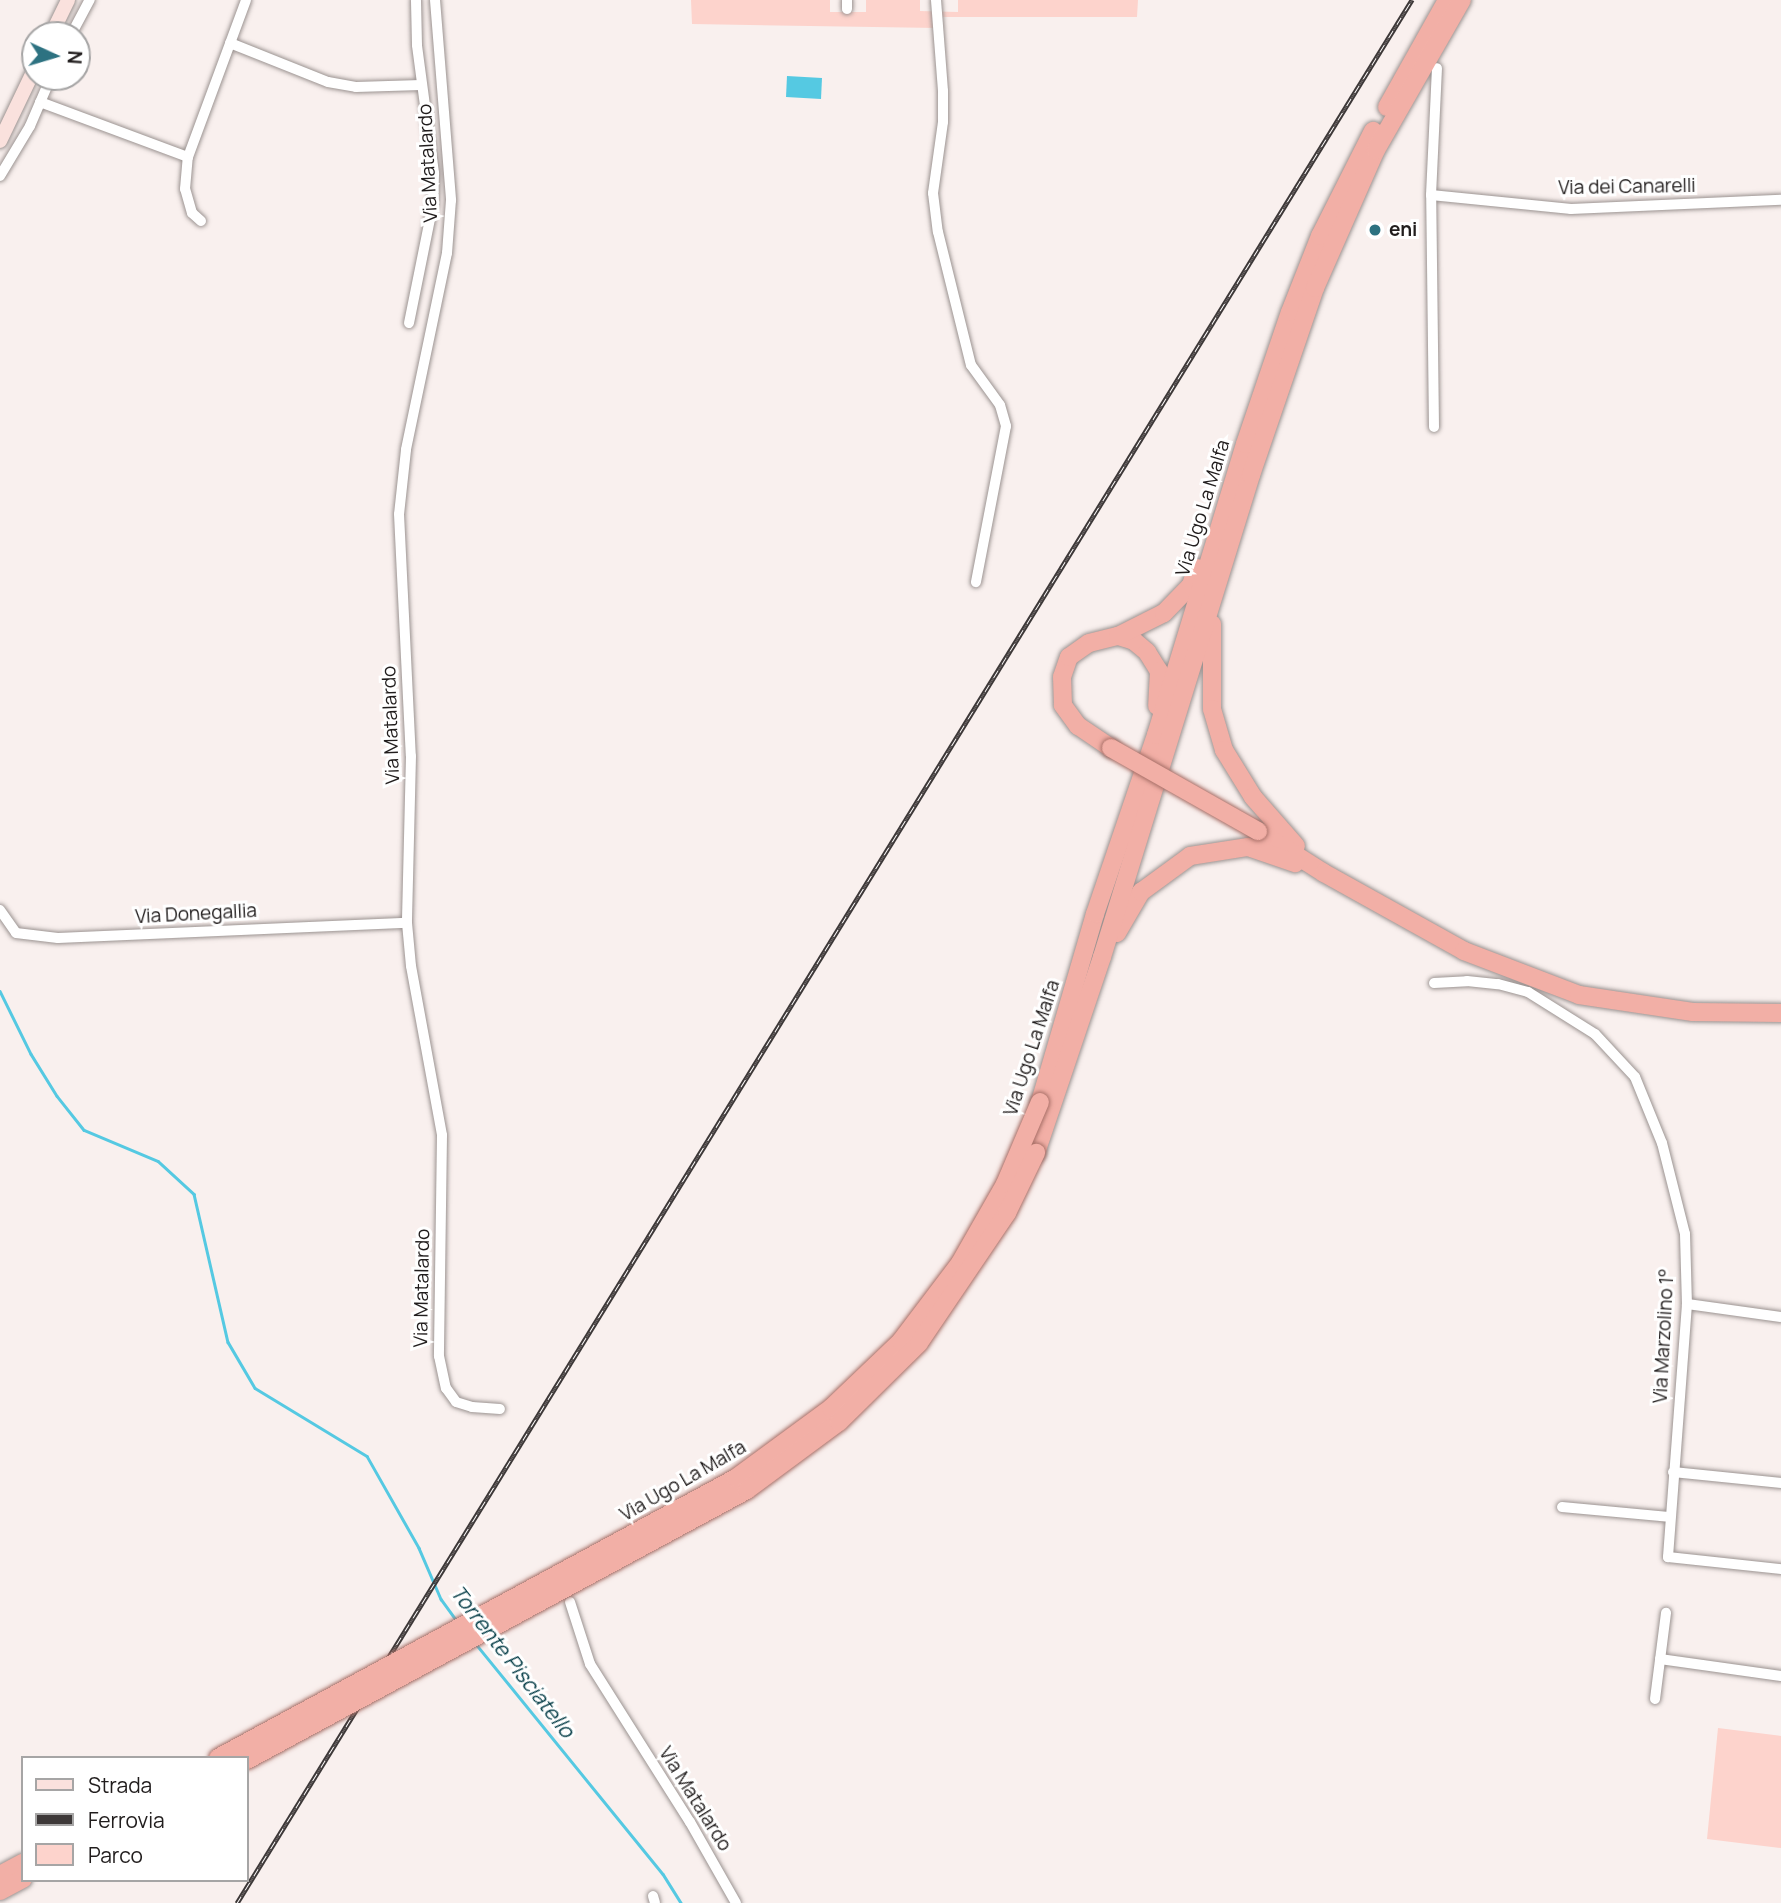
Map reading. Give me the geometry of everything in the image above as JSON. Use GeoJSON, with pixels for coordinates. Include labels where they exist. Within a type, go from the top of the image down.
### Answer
{"type":"FeatureCollection","features":[{"type":"Feature","properties":{"kind":"highway","name":"Via Ugo La Malfa"},"geometry":{"type":"LineString","coordinates":[[222,1756],[736,1478],[831,1408],[901,1341],[960,1262],[1005,1184],[1040,1102],[1095,914],[1156,735],[1245,444],[1290,312],[1320,236],[1357,159],[1447,0]]}},
{"type":"Feature","properties":{"kind":"highway","name":"Via Ugo La Malfa"},"geometry":{"type":"LineString","coordinates":[[248,1759],[747,1490],[839,1422],[919,1343],[1007,1213],[1036,1153],[1102,957],[1214,596],[1315,288],[1376,150],[1462,0]]}},
{"type":"Feature","properties":{"kind":"highway"},"geometry":{"type":"LineString","coordinates":[[1245,444],[1230,468],[1191,585],[1164,613],[1118,636],[1089,643],[1069,657],[1062,677],[1063,705],[1078,726],[1111,748],[1258,831],[1324,873],[1464,951],[1578,995],[1693,1012],[1781,1013]]}},
{"type":"Feature","properties":{"kind":"highway"},"geometry":{"type":"LineString","coordinates":[[1214,596],[1210,667],[1212,709],[1224,750],[1252,797],[1283,834],[1324,873]]}},
{"type":"Feature","properties":{"kind":"highway"},"geometry":{"type":"LineString","coordinates":[[1118,636],[1134,641],[1147,652],[1159,671],[1154,718],[1156,735]]}},
{"type":"Feature","properties":{"kind":"highway"},"geometry":{"type":"LineString","coordinates":[[1102,957],[1141,892],[1190,856],[1248,848],[1324,873]]}},
{"type":"Feature","properties":{"kind":"highway"},"geometry":{"type":"LineString","coordinates":[[0,1875],[21,1864]]}},
{"type":"Feature","properties":{"kind":"highway"},"geometry":{"type":"LineString","coordinates":[[0,1891],[21,1880]]}},
{"type":"Feature","properties":{"kind":"main road"},"geometry":{"type":"LineString","coordinates":[[58,21],[68,0]]}},
{"type":"Feature","properties":{"kind":"main road"},"geometry":{"type":"LineString","coordinates":[[0,141],[24,91]]}},
{"type":"Feature","properties":{"kind":"street"},"geometry":{"type":"LineString","coordinates":[[79,21],[90,0]]}},
{"type":"Feature","properties":{"kind":"street"},"geometry":{"type":"LineString","coordinates":[[201,221],[192,213],[185,189],[188,157],[246,0]]}},
{"type":"Feature","properties":{"kind":"street"},"geometry":{"type":"LineString","coordinates":[[408,323],[433,204],[434,173],[421,85],[416,0]]}},
{"type":"Feature","properties":{"kind":"street","name":"Via Matalardo"},"geometry":{"type":"LineString","coordinates":[[435,0],[451,200],[447,253],[406,450],[399,514],[411,756],[407,923],[411,966],[442,1135],[439,1356],[446,1388],[456,1402],[472,1407],[500,1409]]}},
{"type":"Feature","properties":{"kind":"street"},"geometry":{"type":"LineString","coordinates":[[936,0],[943,90],[943,122],[933,193],[938,232],[971,365],[1000,405],[1006,426],[976,582]]}},
{"type":"Feature","properties":{"kind":"street"},"geometry":{"type":"LineString","coordinates":[[230,43],[328,82],[356,87],[421,85]]}},
{"type":"Feature","properties":{"kind":"street"},"geometry":{"type":"LineString","coordinates":[[1434,427],[1432,195],[1437,68]]}},
{"type":"Feature","properties":{"kind":"street"},"geometry":{"type":"LineString","coordinates":[[0,176],[14,155],[45,91]]}},
{"type":"Feature","properties":{"kind":"street"},"geometry":{"type":"LineString","coordinates":[[40,103],[188,157]]}},
{"type":"Feature","properties":{"kind":"street","name":"Via dei Canarelli"},"geometry":{"type":"LineString","coordinates":[[1432,195],[1571,209],[1781,200]]}},
{"type":"Feature","properties":{"kind":"street","name":"Via Donegallia"},"geometry":{"type":"LineString","coordinates":[[0,910],[16,933],[58,937],[407,923]]}},
{"type":"Feature","properties":{"kind":"street","name":"Via Marzolino 1°"},"geometry":{"type":"LineString","coordinates":[[1434,984],[1478,982],[1528,992],[1595,1034],[1635,1077],[1662,1143],[1685,1234],[1687,1304],[1668,1557],[1781,1569]]}},
{"type":"Feature","properties":{"kind":"street"},"geometry":{"type":"LineString","coordinates":[[1687,1304],[1781,1317]]}},
{"type":"Feature","properties":{"kind":"street"},"geometry":{"type":"LineString","coordinates":[[1673,1472],[1781,1483]]}},
{"type":"Feature","properties":{"kind":"street"},"geometry":{"type":"LineString","coordinates":[[1562,1507],[1669,1517]]}},
{"type":"Feature","properties":{"kind":"street","name":"Via Matalardo"},"geometry":{"type":"LineString","coordinates":[[570,1602],[590,1664],[690,1822],[736,1903]]}},
{"type":"Feature","properties":{"kind":"street"},"geometry":{"type":"LineString","coordinates":[[1655,1699],[1666,1614]]}},
{"type":"Feature","properties":{"kind":"street"},"geometry":{"type":"LineString","coordinates":[[1660,1659],[1781,1676]]}},
{"type":"Feature","properties":{"kind":"green space"},"geometry":{"type":"Polygon","coordinates":[[[691,0],[830,0],[830,12],[866,12],[866,0],[920,0],[920,11],[958,12],[958,0],[1138,0],[1137,17],[941,17],[937,28],[692,24],[691,0]]]}},
{"type":"Feature","properties":{"kind":"green space"},"geometry":{"type":"Polygon","coordinates":[[[1718,1728],[1781,1736],[1781,1848],[1707,1839],[1718,1728]]]}},
{"type":"Feature","properties":{"kind":"water"},"geometry":{"type":"Polygon","coordinates":[[[787,76],[822,78],[821,99],[786,97],[787,76]]]}},
{"type":"Feature","properties":{"kind":"waterway","name":"Torrente Pisciatello"},"geometry":{"type":"LineString","coordinates":[[0,991],[31,1054],[57,1096],[84,1130],[158,1161],[194,1194],[228,1342],[255,1388],[367,1456],[419,1548],[441,1599],[456,1620]]}},
{"type":"Feature","properties":{"kind":"waterway","name":"Torrente Pisciatello"},"geometry":{"type":"LineString","coordinates":[[476,1644],[663,1874],[681,1903]]}},
{"type":"Feature","properties":{"kind":"railway"},"geometry":{"type":"LineString","coordinates":[[237,1903],[1412,0]]}},
{"type":"Feature","properties":{"kind":"place","name":"eni"},"geometry":{"type":"Point","coordinates":[1375,230]}}]}
